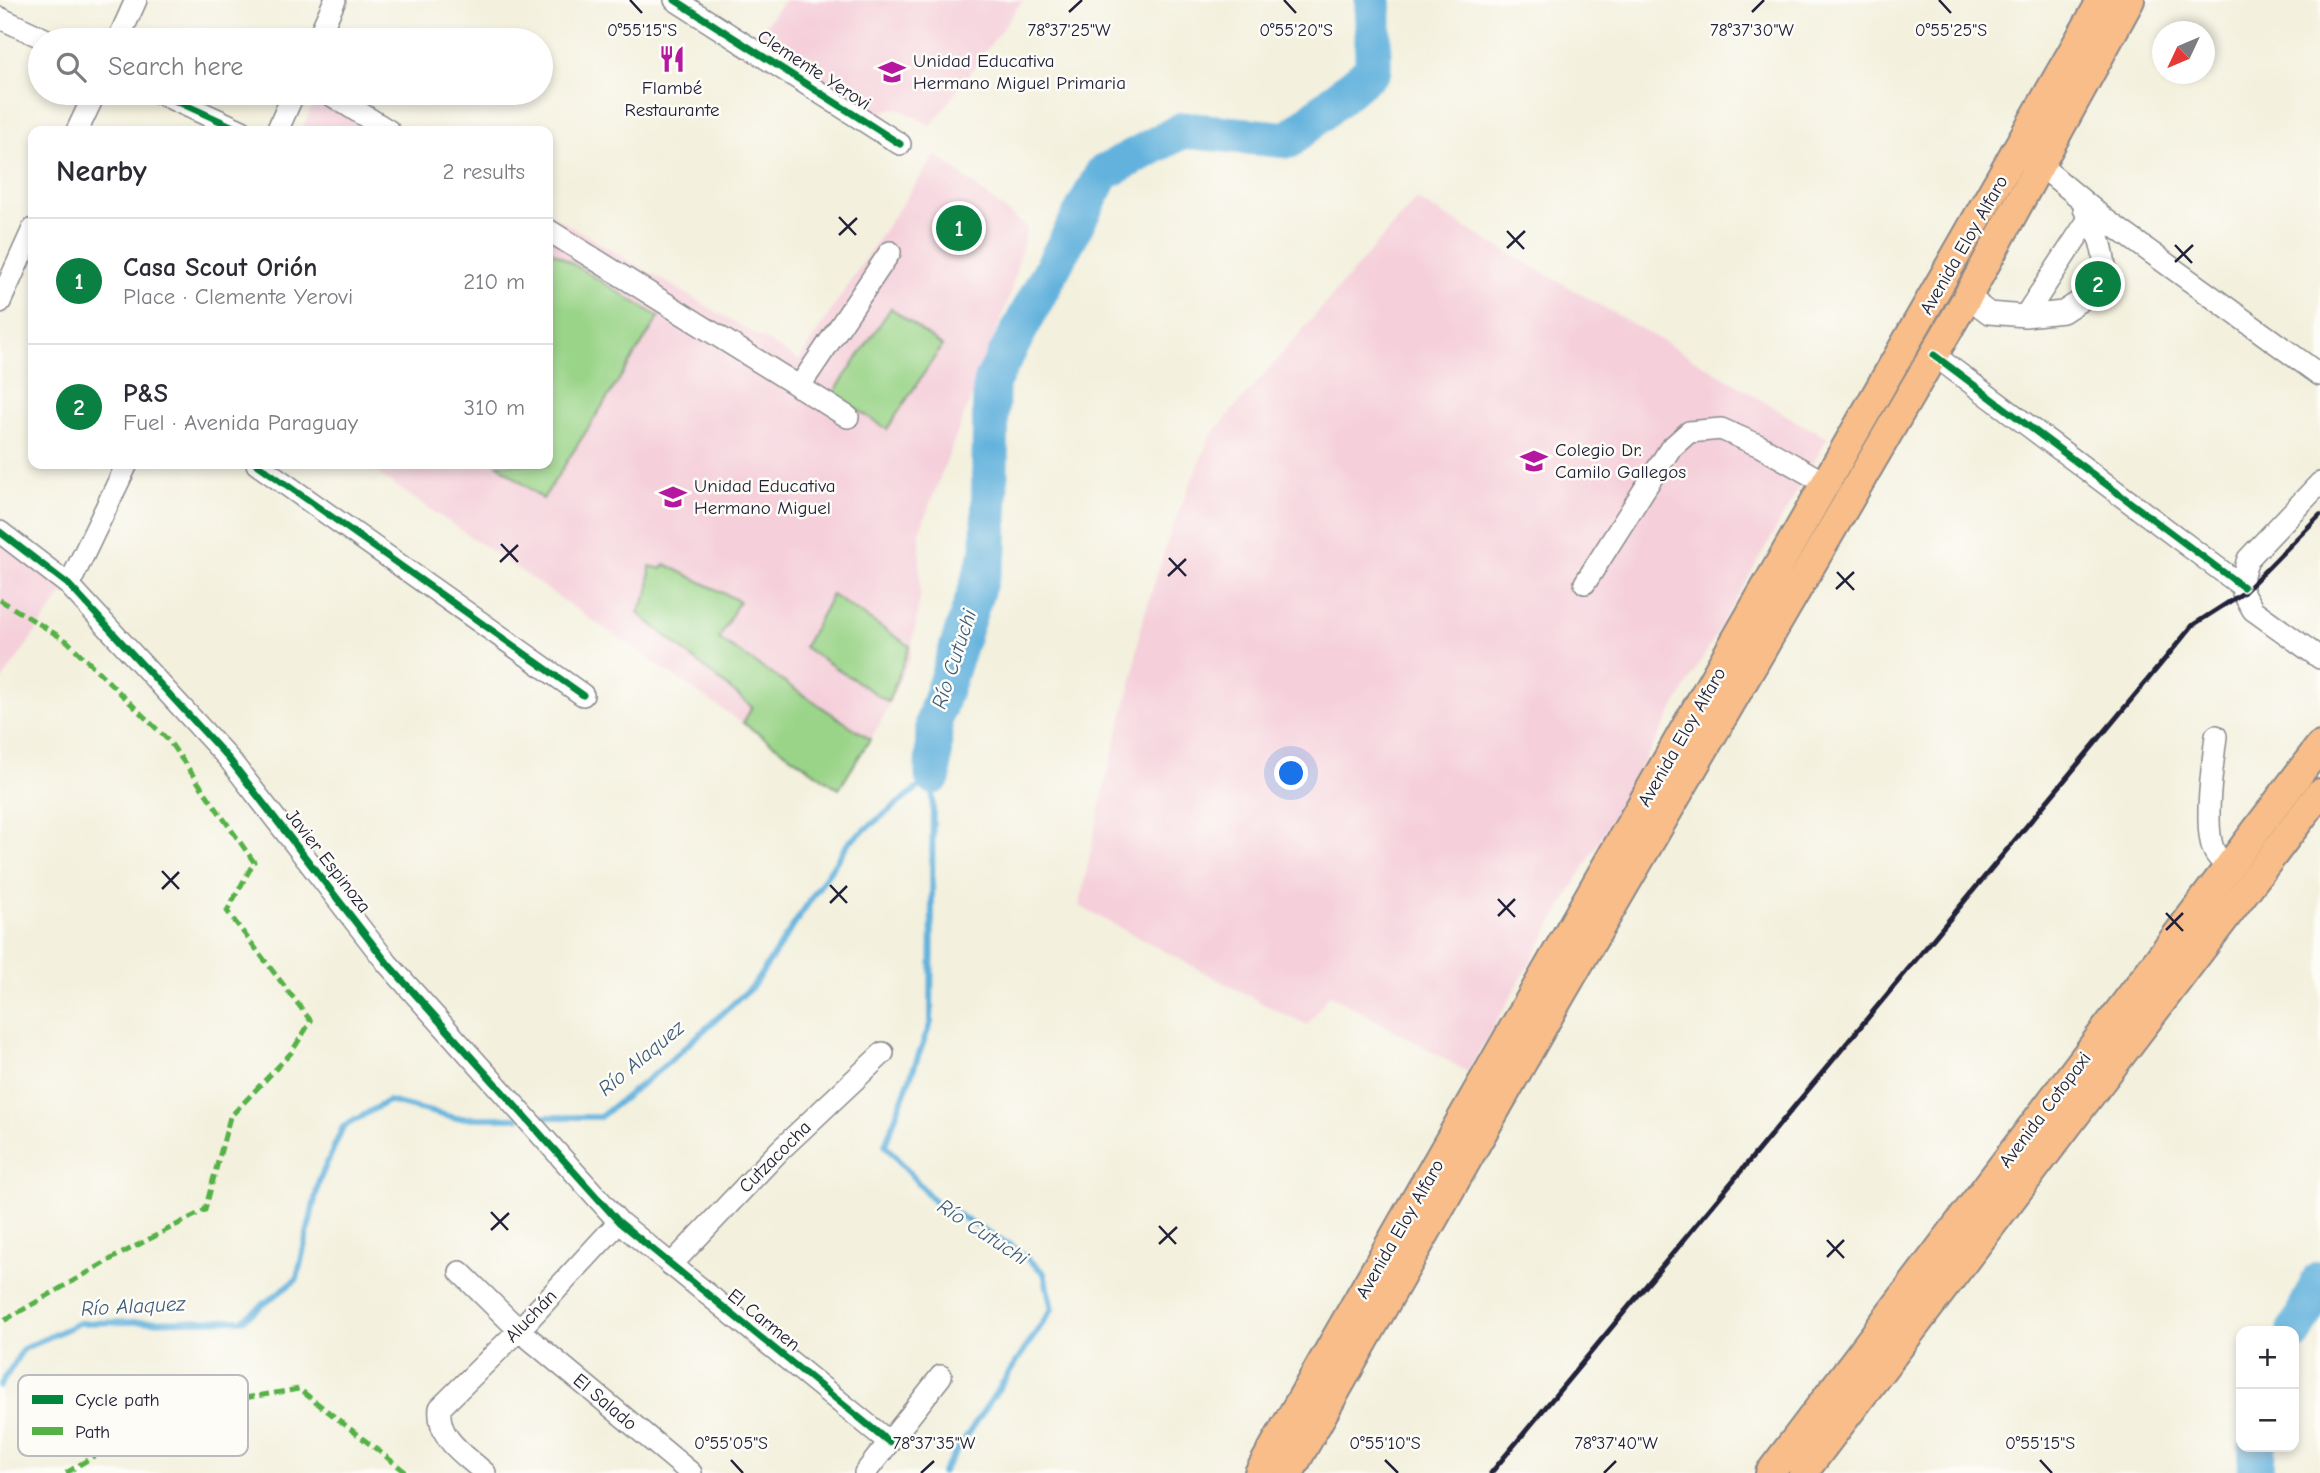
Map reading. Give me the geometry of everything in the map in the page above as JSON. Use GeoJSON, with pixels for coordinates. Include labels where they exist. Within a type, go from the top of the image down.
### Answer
{"type":"FeatureCollection","features":[{"type":"Feature","properties":{"kind":"main road","name":"Avenida Eloy Alfaro"},"geometry":{"type":"LineString","coordinates":[[1259,1473],[2102,0]]}},
{"type":"Feature","properties":{"kind":"main road","name":"Avenida Eloy Alfaro"},"geometry":{"type":"LineString","coordinates":[[1289,1473],[1560,996],[1969,294],[2130,0]]}},
{"type":"Feature","properties":{"kind":"main road","name":"Avenida Cotopaxi"},"geometry":{"type":"LineString","coordinates":[[1770,1473],[2320,746]]}},
{"type":"Feature","properties":{"kind":"main road","name":"Avenida Cotopaxi"},"geometry":{"type":"LineString","coordinates":[[1803,1473],[2320,793]]}},
{"type":"Feature","properties":{"kind":"street"},"geometry":{"type":"LineString","coordinates":[[123,28],[136,0]]}},
{"type":"Feature","properties":{"kind":"street"},"geometry":{"type":"LineString","coordinates":[[322,28],[335,0]]}},
{"type":"Feature","properties":{"kind":"street","name":"Clemente Yerovi"},"geometry":{"type":"LineString","coordinates":[[684,2],[900,144]]}},
{"type":"Feature","properties":{"kind":"street"},"geometry":{"type":"LineString","coordinates":[[0,18],[28,31]]}},
{"type":"Feature","properties":{"kind":"street"},"geometry":{"type":"LineString","coordinates":[[79,126],[89,105]]}},
{"type":"Feature","properties":{"kind":"street"},"geometry":{"type":"LineString","coordinates":[[185,105],[231,126]]}},
{"type":"Feature","properties":{"kind":"street"},"geometry":{"type":"LineString","coordinates":[[279,126],[289,105]]}},
{"type":"Feature","properties":{"kind":"street"},"geometry":{"type":"LineString","coordinates":[[347,105],[381,126]]}},
{"type":"Feature","properties":{"kind":"street"},"geometry":{"type":"LineString","coordinates":[[2040,166],[2106,220],[2320,375]]}},
{"type":"Feature","properties":{"kind":"street"},"geometry":{"type":"LineString","coordinates":[[2067,189],[2090,217],[2103,246],[2105,268]]}},
{"type":"Feature","properties":{"kind":"street"},"geometry":{"type":"LineString","coordinates":[[2025,316],[2090,217]]}},
{"type":"Feature","properties":{"kind":"street"},"geometry":{"type":"LineString","coordinates":[[553,233],[848,417]]}},
{"type":"Feature","properties":{"kind":"street"},"geometry":{"type":"LineString","coordinates":[[0,302],[28,240]]}},
{"type":"Feature","properties":{"kind":"street"},"geometry":{"type":"LineString","coordinates":[[799,387],[890,251]]}},
{"type":"Feature","properties":{"kind":"street"},"geometry":{"type":"LineString","coordinates":[[1969,294],[1989,313],[2025,316],[2063,312],[2086,297]]}},
{"type":"Feature","properties":{"kind":"street"},"geometry":{"type":"LineString","coordinates":[[1934,355],[2243,587]]}},
{"type":"Feature","properties":{"kind":"street"},"geometry":{"type":"LineString","coordinates":[[1585,583],[1670,449],[1689,432],[1721,429],[1760,446],[1827,484]]}},
{"type":"Feature","properties":{"kind":"street"},"geometry":{"type":"LineString","coordinates":[[69,585],[125,469]]}},
{"type":"Feature","properties":{"kind":"street"},"geometry":{"type":"LineString","coordinates":[[264,469],[583,695]]}},
{"type":"Feature","properties":{"kind":"street"},"geometry":{"type":"LineString","coordinates":[[2320,483],[2248,559],[2242,578],[2253,610],[2320,658]]}},
{"type":"Feature","properties":{"kind":"street","name":"Javier Espinoza"},"geometry":{"type":"LineString","coordinates":[[0,532],[69,585],[229,759],[388,964],[613,1214]]}},
{"type":"Feature","properties":{"kind":"street"},"geometry":{"type":"LineString","coordinates":[[2216,736],[2209,800],[2211,842],[2214,852],[2228,867]]}},
{"type":"Feature","properties":{"kind":"street","name":"Cutzacocha"},"geometry":{"type":"LineString","coordinates":[[671,1265],[780,1150],[883,1053]]}},
{"type":"Feature","properties":{"kind":"street","name":"El Carmen"},"geometry":{"type":"LineString","coordinates":[[613,1214],[671,1265],[889,1442]]}},
{"type":"Feature","properties":{"kind":"street","name":"Aluchán"},"geometry":{"type":"LineString","coordinates":[[485,1473],[446,1438],[438,1421],[440,1408],[519,1330],[613,1214]]}},
{"type":"Feature","properties":{"kind":"street","name":"El Salado"},"geometry":{"type":"LineString","coordinates":[[460,1272],[519,1330],[691,1473]]}},
{"type":"Feature","properties":{"kind":"street"},"geometry":{"type":"LineString","coordinates":[[865,1473],[941,1376]]}},
{"type":"Feature","properties":{"kind":"shaded area","name":"Unidad Educativa Hermano Miguel Primaria"},"geometry":{"type":"Polygon","coordinates":[[[784,0],[1023,0],[931,126],[897,108],[879,114],[758,35],[784,0]]]}},
{"type":"Feature","properties":{"kind":"shaded area"},"geometry":{"type":"Polygon","coordinates":[[[313,105],[363,105],[399,126],[303,126],[313,105]]]}},
{"type":"Feature","properties":{"kind":"shaded area","name":"Unidad Educativa Hermano Miguel"},"geometry":{"type":"Polygon","coordinates":[[[936,154],[1027,228],[1009,298],[920,530],[920,597],[910,658],[882,720],[839,789],[371,469],[553,469],[553,216],[799,360],[936,154]]]}},
{"type":"Feature","properties":{"kind":"shaded area"},"geometry":{"type":"Polygon","coordinates":[[[1416,199],[1799,423],[1828,437],[1468,1072],[1329,994],[1308,1025],[1079,906],[1107,775],[1134,672],[1140,629],[1171,530],[1211,435],[1416,199]]]}},
{"type":"Feature","properties":{"kind":"shaded area"},"geometry":{"type":"Polygon","coordinates":[[[0,535],[69,585],[0,683],[0,535]]]}},
{"type":"Feature","properties":{"kind":"green space"},"geometry":{"type":"Polygon","coordinates":[[[553,252],[659,317],[543,499],[504,469],[553,469],[553,252]]]}},
{"type":"Feature","properties":{"kind":"green space"},"geometry":{"type":"Polygon","coordinates":[[[891,308],[942,346],[887,429],[833,394],[891,308]]]}},
{"type":"Feature","properties":{"kind":"green space"},"geometry":{"type":"Polygon","coordinates":[[[665,564],[739,601],[719,639],[870,739],[839,789],[743,723],[752,707],[638,613],[649,591],[650,566],[662,569],[665,564]]]}},
{"type":"Feature","properties":{"kind":"green space"},"geometry":{"type":"Polygon","coordinates":[[[832,595],[910,646],[888,702],[804,647],[832,595]]]}},
{"type":"Feature","properties":{"kind":"waterway","name":"Río Cutuchi"},"geometry":{"type":"LineString","coordinates":[[933,776],[934,720],[989,551],[991,383],[1103,173],[1183,130],[1289,140],[1373,69],[1373,0]]}},
{"type":"Feature","properties":{"kind":"waterway","name":"Río Cutuchi"},"geometry":{"type":"LineString","coordinates":[[933,776],[931,1022],[885,1145],[934,1201],[1015,1248],[1044,1273],[1052,1309],[942,1473]]}},
{"type":"Feature","properties":{"kind":"waterway","name":"Río Alaquez"},"geometry":{"type":"LineString","coordinates":[[532,1117],[600,1117],[663,1067],[753,986],[849,842],[933,776]]}},
{"type":"Feature","properties":{"kind":"waterway","name":"Río Alaquez"},"geometry":{"type":"LineString","coordinates":[[0,1386],[23,1349],[79,1323],[243,1320],[297,1279],[319,1181],[343,1127],[388,1101],[455,1118],[518,1118]]}},
{"type":"Feature","properties":{"kind":"waterway"},"geometry":{"type":"LineString","coordinates":[[2298,1326],[2320,1280]]}},
{"type":"Feature","properties":{"kind":"waterway"},"geometry":{"type":"LineString","coordinates":[[2256,1473],[2257,1452]]}},
{"type":"Feature","properties":{"kind":"tunnel"},"geometry":{"type":"LineString","coordinates":[[2086,297],[2105,268]]}},
{"type":"Feature","properties":{"kind":"railway"},"geometry":{"type":"LineString","coordinates":[[1491,1473],[2193,625],[2243,593],[2320,515]]}},
{"type":"Feature","properties":{"kind":"marked path"},"geometry":{"type":"LineString","coordinates":[[0,600],[67,641],[169,741],[254,862],[227,911],[311,1021],[291,1053],[230,1117],[205,1210],[113,1258],[0,1323]]}},
{"type":"Feature","properties":{"kind":"marked path"},"geometry":{"type":"LineString","coordinates":[[248,1397],[299,1389],[407,1473]]}},
{"type":"Feature","properties":{"kind":"marked path"},"geometry":{"type":"LineString","coordinates":[[66,1473],[94,1456]]}},
{"type":"Feature","properties":{"kind":"cycle path"},"geometry":{"type":"LineString","coordinates":[[675,0],[900,144]]}},
{"type":"Feature","properties":{"kind":"cycle path"},"geometry":{"type":"LineString","coordinates":[[185,105],[231,126]]}},
{"type":"Feature","properties":{"kind":"cycle path"},"geometry":{"type":"LineString","coordinates":[[1934,355],[2243,587]]}},
{"type":"Feature","properties":{"kind":"cycle path"},"geometry":{"type":"LineString","coordinates":[[264,469],[583,695]]}},
{"type":"Feature","properties":{"kind":"cycle path"},"geometry":{"type":"LineString","coordinates":[[0,532],[69,585],[229,759],[388,964],[619,1222],[889,1442]]}},
{"type":"Feature","properties":{"kind":"place","name":"Flambé Restaurante"},"geometry":{"type":"Point","coordinates":[672,59]}},
{"type":"Feature","properties":{"kind":"place","name":"Unidad Educativa Hermano Miguel Primaria"},"geometry":{"type":"Point","coordinates":[892,72]}},
{"type":"Feature","properties":{"kind":"place","name":"Casa Scout Orión"},"geometry":{"type":"Point","coordinates":[959,228]}},
{"type":"Feature","properties":{"kind":"place","name":"P&S"},"geometry":{"type":"Point","coordinates":[2098,284]}},
{"type":"Feature","properties":{"kind":"place","name":"Colegio Dr. Camilo Gallegos"},"geometry":{"type":"Point","coordinates":[1534,461]}},
{"type":"Feature","properties":{"kind":"place","name":"Unidad Educativa Hermano Miguel"},"geometry":{"type":"Point","coordinates":[673,497]}}]}
